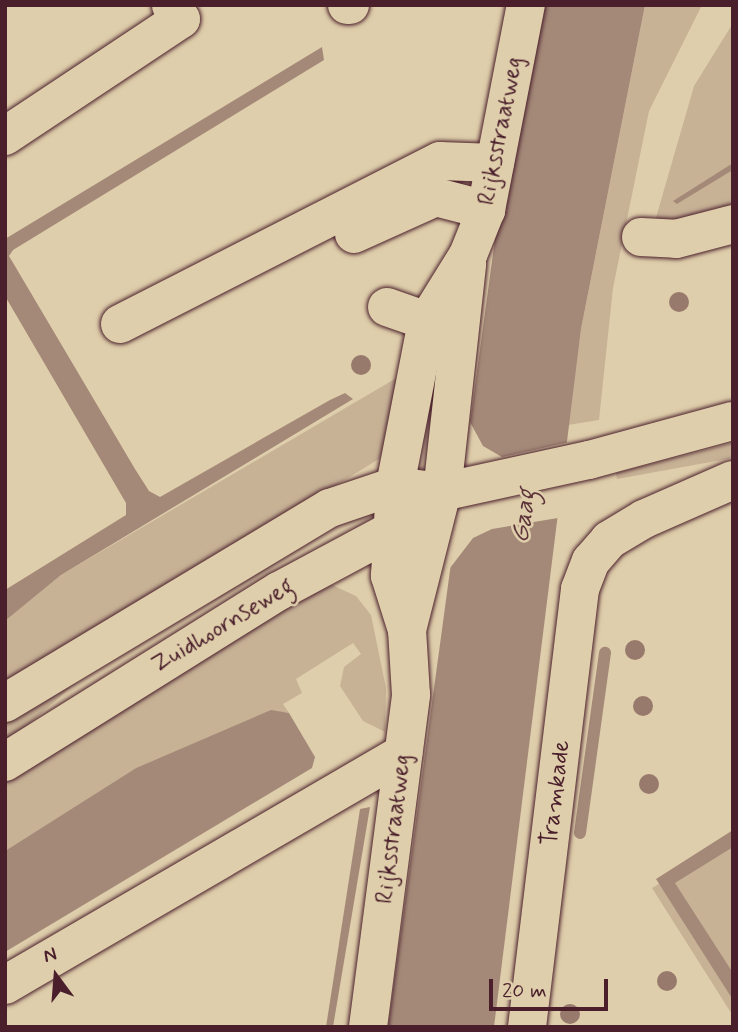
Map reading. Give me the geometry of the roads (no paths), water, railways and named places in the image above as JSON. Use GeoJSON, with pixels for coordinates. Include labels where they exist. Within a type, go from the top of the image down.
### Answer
{"type":"FeatureCollection","features":[{"type":"Feature","properties":{"kind":"street"},"geometry":{"type":"LineString","coordinates":[[5,136],[181,19],[172,5]]}},
{"type":"Feature","properties":{"kind":"street","name":"Rijksstraatweg"},"geometry":{"type":"LineString","coordinates":[[368,1027],[411,695],[407,630],[390,576],[395,486],[427,321],[468,255],[486,210],[526,5]]}},
{"type":"Feature","properties":{"kind":"street"},"geometry":{"type":"LineString","coordinates":[[120,324],[440,161],[495,163]]}},
{"type":"Feature","properties":{"kind":"street"},"geometry":{"type":"LineString","coordinates":[[354,234],[436,197],[486,210]]}},
{"type":"Feature","properties":{"kind":"street"},"geometry":{"type":"LineString","coordinates":[[641,236],[676,239],[733,224]]}},
{"type":"Feature","properties":{"kind":"street","name":"Rijksstraatweg"},"geometry":{"type":"LineString","coordinates":[[407,630],[452,489],[468,255]]}},
{"type":"Feature","properties":{"kind":"street"},"geometry":{"type":"LineString","coordinates":[[387,307],[427,321]]}},
{"type":"Feature","properties":{"kind":"street","name":"Zuidhoornseweg"},"geometry":{"type":"LineString","coordinates":[[5,703],[330,508],[395,486],[452,489],[589,460],[733,421]]}},
{"type":"Feature","properties":{"kind":"street","name":"Tramkade"},"geometry":{"type":"LineString","coordinates":[[527,1027],[580,589],[591,561],[608,540],[644,519],[733,480]]}},
{"type":"Feature","properties":{"kind":"street","name":"Zuidhoornseweg"},"geometry":{"type":"LineString","coordinates":[[5,762],[278,591],[393,530],[452,489]]}},
{"type":"Feature","properties":{"kind":"street"},"geometry":{"type":"LineString","coordinates":[[5,985],[403,753]]}},
{"type":"Feature","properties":{"kind":"water","name":"Gaag"},"geometry":{"type":"Polygon","coordinates":[[[540,5],[645,5],[581,329],[494,1027],[388,1027],[501,195],[540,5]]]}},
{"type":"Feature","properties":{"kind":"water"},"geometry":{"type":"Polygon","coordinates":[[[322,47],[324,60],[13,250],[9,256],[135,469],[149,491],[160,497],[330,400],[345,393],[353,399],[61,575],[5,621],[5,590],[126,515],[126,503],[5,296],[5,239],[322,47]]]}},
{"type":"Feature","properties":{"kind":"water"},"geometry":{"type":"Polygon","coordinates":[[[733,163],[733,170],[677,204],[673,201],[733,163]]]}},
{"type":"Feature","properties":{"kind":"water"},"geometry":{"type":"Polygon","coordinates":[[[271,710],[289,713],[315,757],[312,768],[5,952],[5,851],[136,768],[271,710]]]}},
{"type":"Feature","properties":{"kind":"water"},"geometry":{"type":"Polygon","coordinates":[[[370,807],[333,1027],[326,1027],[360,809],[370,807]]]}},
{"type":"Feature","properties":{"kind":"water"},"geometry":{"type":"Polygon","coordinates":[[[733,830],[733,847],[675,883],[733,973],[733,1000],[656,879],[733,830]]]}},
{"type":"Feature","properties":{"kind":"waterway"},"geometry":{"type":"LineString","coordinates":[[580,833],[605,653]]}}]}
